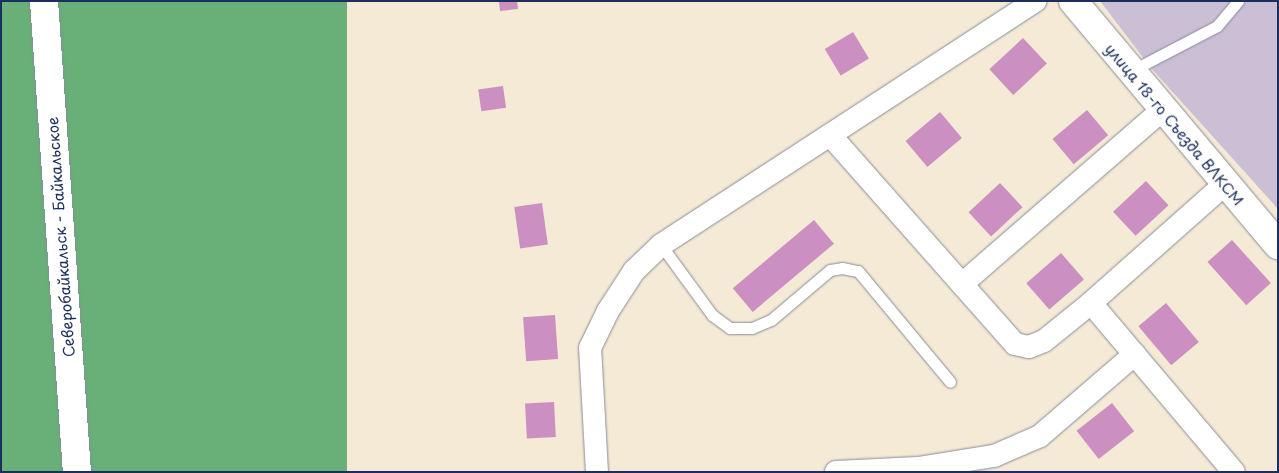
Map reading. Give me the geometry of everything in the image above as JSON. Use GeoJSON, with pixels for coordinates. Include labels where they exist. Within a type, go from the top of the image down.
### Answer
{"type":"FeatureCollection","features":[{"type":"Feature","properties":{"kind":"street","name":"Северобайкальск - Байкальское"},"geometry":{"type":"LineString","coordinates":[[44,1],[78,472]]}},
{"type":"Feature","properties":{"kind":"street"},"geometry":{"type":"LineString","coordinates":[[597,472],[590,348],[608,311],[634,271],[661,245],[1036,1]]}},
{"type":"Feature","properties":{"kind":"street","name":"улица 18-го Съезда ВЛКСМ"},"geometry":{"type":"LineString","coordinates":[[1073,1],[1129,72],[1278,245]]}},
{"type":"Feature","properties":{"kind":"street"},"geometry":{"type":"LineString","coordinates":[[962,284],[1162,110]]}},
{"type":"Feature","properties":{"kind":"street"},"geometry":{"type":"LineString","coordinates":[[830,135],[1015,344],[1029,347],[1044,341],[1091,303],[1226,184]]}},
{"type":"Feature","properties":{"kind":"street"},"geometry":{"type":"LineString","coordinates":[[1091,303],[1234,472]]}},
{"type":"Feature","properties":{"kind":"street"},"geometry":{"type":"LineString","coordinates":[[836,472],[918,468],[994,456],[1040,436],[1135,354]]}},
{"type":"Feature","properties":{"kind":"lane"},"geometry":{"type":"LineString","coordinates":[[1129,72],[1217,26],[1238,1]]}},
{"type":"Feature","properties":{"kind":"lane"},"geometry":{"type":"LineString","coordinates":[[661,245],[712,315],[730,328],[752,328],[771,320],[830,270],[842,268],[858,271],[950,382]]}},
{"type":"Feature","properties":{"kind":"shaded area"},"geometry":{"type":"Polygon","coordinates":[[[1100,1],[1278,1],[1278,209],[1151,68],[1100,1]]]}},
{"type":"Feature","properties":{"kind":"green space"},"geometry":{"type":"Polygon","coordinates":[[[1,1],[347,1],[347,472],[1,472],[1,1]]]}},
{"type":"Feature","properties":{"kind":"building"},"geometry":{"type":"Polygon","coordinates":[[[499,1],[517,1],[518,9],[500,11],[499,1]]]}},
{"type":"Feature","properties":{"kind":"building"},"geometry":{"type":"Polygon","coordinates":[[[853,32],[869,59],[841,76],[825,49],[853,32]]]}},
{"type":"Feature","properties":{"kind":"building"},"geometry":{"type":"Polygon","coordinates":[[[1023,38],[1047,64],[1013,95],[989,69],[1023,38]]]}},
{"type":"Feature","properties":{"kind":"building"},"geometry":{"type":"Polygon","coordinates":[[[503,86],[506,108],[481,111],[478,89],[503,86]]]}},
{"type":"Feature","properties":{"kind":"building"},"geometry":{"type":"Polygon","coordinates":[[[1087,110],[1108,135],[1074,164],[1053,139],[1087,110]]]}},
{"type":"Feature","properties":{"kind":"building"},"geometry":{"type":"Polygon","coordinates":[[[940,112],[962,138],[927,167],[906,141],[940,112]]]}},
{"type":"Feature","properties":{"kind":"building"},"geometry":{"type":"Polygon","coordinates":[[[1146,181],[1169,205],[1136,236],[1113,212],[1146,181]]]}},
{"type":"Feature","properties":{"kind":"building"},"geometry":{"type":"Polygon","coordinates":[[[1000,183],[1023,207],[991,236],[969,212],[1000,183]]]}},
{"type":"Feature","properties":{"kind":"building"},"geometry":{"type":"Polygon","coordinates":[[[542,203],[548,245],[520,248],[514,207],[542,203]]]}},
{"type":"Feature","properties":{"kind":"building"},"geometry":{"type":"Polygon","coordinates":[[[814,220],[834,244],[753,312],[733,288],[814,220]]]}},
{"type":"Feature","properties":{"kind":"building"},"geometry":{"type":"Polygon","coordinates":[[[1232,240],[1271,283],[1246,305],[1207,262],[1232,240]]]}},
{"type":"Feature","properties":{"kind":"building"},"geometry":{"type":"Polygon","coordinates":[[[1061,253],[1084,279],[1049,310],[1026,283],[1061,253]]]}},
{"type":"Feature","properties":{"kind":"building"},"geometry":{"type":"Polygon","coordinates":[[[1166,303],[1199,342],[1171,365],[1138,326],[1166,303]]]}},
{"type":"Feature","properties":{"kind":"building"},"geometry":{"type":"Polygon","coordinates":[[[555,315],[558,359],[526,361],[523,317],[555,315]]]}},
{"type":"Feature","properties":{"kind":"building"},"geometry":{"type":"Polygon","coordinates":[[[554,402],[556,437],[527,438],[525,404],[554,402]]]}},
{"type":"Feature","properties":{"kind":"building"},"geometry":{"type":"Polygon","coordinates":[[[1112,403],[1134,431],[1099,459],[1077,431],[1112,403]]]}}]}
